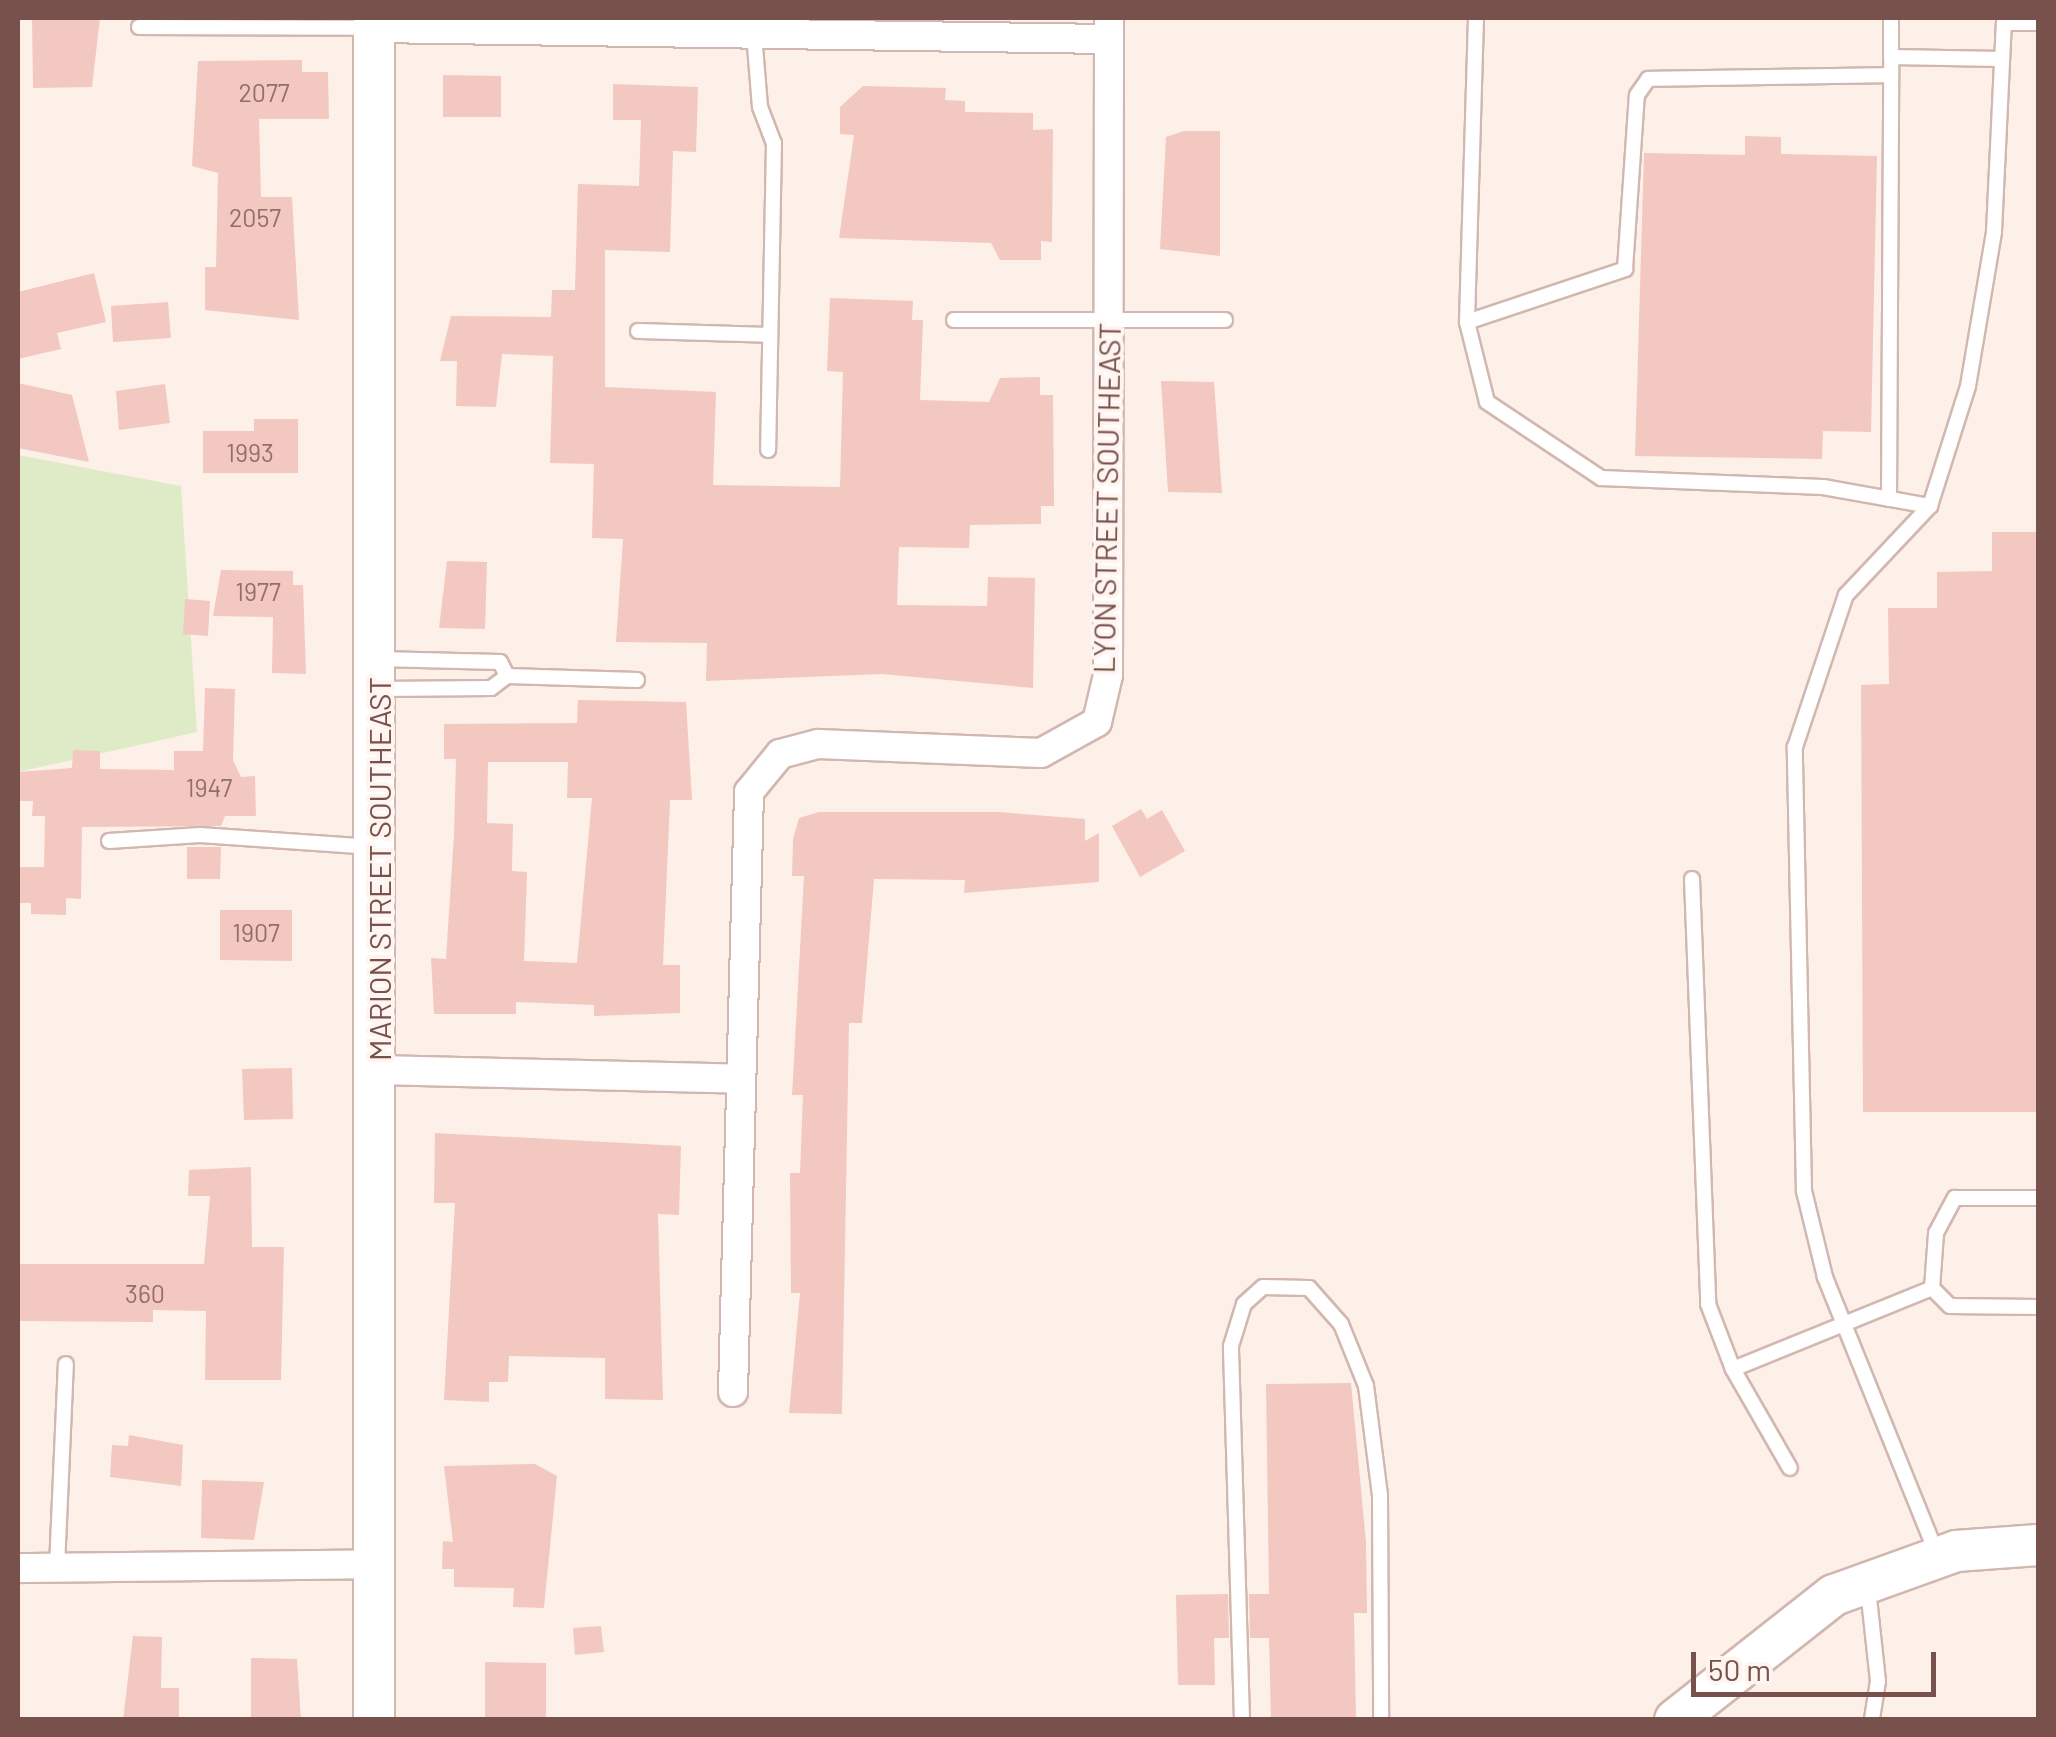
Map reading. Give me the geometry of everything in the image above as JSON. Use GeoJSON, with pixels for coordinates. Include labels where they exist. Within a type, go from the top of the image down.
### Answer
{"type":"FeatureCollection","features":[{"type":"Feature","properties":{"kind":"street"},"geometry":{"type":"LineString","coordinates":[[374,23],[1109,28]]}},
{"type":"Feature","properties":{"kind":"street","name":"MARION STREET SOUTHEAST"},"geometry":{"type":"LineString","coordinates":[[374,23],[381,1070],[374,1720]]}},
{"type":"Feature","properties":{"kind":"street","name":"LYON STREET SOUTHEAST"},"geometry":{"type":"LineString","coordinates":[[733,1392],[749,792],[780,754],[818,744],[1041,753],[1097,722],[1108,675],[1109,28]]}},
{"type":"Feature","properties":{"kind":"street"},"geometry":{"type":"LineString","coordinates":[[381,1070],[739,1079]]}},
{"type":"Feature","properties":{"kind":"street"},"geometry":{"type":"LineString","coordinates":[[1675,1720],[1834,1594],[1938,1558],[2038,1545]]}},
{"type":"Feature","properties":{"kind":"street"},"geometry":{"type":"LineString","coordinates":[[18,1568],[374,1564]]}},
{"type":"Feature","properties":{"kind":"lane"},"geometry":{"type":"LineString","coordinates":[[1476,18],[1467,322],[1488,402],[1601,478],[1823,487],[1930,506]]}},
{"type":"Feature","properties":{"kind":"lane"},"geometry":{"type":"LineString","coordinates":[[1889,499],[1891,18]]}},
{"type":"Feature","properties":{"kind":"lane"},"geometry":{"type":"LineString","coordinates":[[1938,1558],[1844,1324],[1801,1158],[1795,746],[1846,595],[1930,506],[1968,386],[1994,232],[2003,20],[2038,23]]}},
{"type":"Feature","properties":{"kind":"lane"},"geometry":{"type":"LineString","coordinates":[[139,28],[374,23]]}},
{"type":"Feature","properties":{"kind":"lane"},"geometry":{"type":"LineString","coordinates":[[754,26],[760,108],[774,143],[768,450]]}},
{"type":"Feature","properties":{"kind":"lane"},"geometry":{"type":"LineString","coordinates":[[1891,58],[2002,59]]}},
{"type":"Feature","properties":{"kind":"lane"},"geometry":{"type":"LineString","coordinates":[[1467,322],[1625,268],[1637,96],[1648,79],[1890,75]]}},
{"type":"Feature","properties":{"kind":"lane"},"geometry":{"type":"LineString","coordinates":[[954,320],[1226,320]]}},
{"type":"Feature","properties":{"kind":"lane"},"geometry":{"type":"LineString","coordinates":[[638,332],[770,335]]}},
{"type":"Feature","properties":{"kind":"lane"},"geometry":{"type":"LineString","coordinates":[[378,674],[500,662],[507,676]]}},
{"type":"Feature","properties":{"kind":"lane"},"geometry":{"type":"LineString","coordinates":[[378,674],[491,688],[507,676],[637,680]]}},
{"type":"Feature","properties":{"kind":"lane"},"geometry":{"type":"LineString","coordinates":[[109,841],[200,835],[379,847]]}},
{"type":"Feature","properties":{"kind":"lane"},"geometry":{"type":"LineString","coordinates":[[1692,879],[1708,1304],[1733,1369],[1790,1468]]}},
{"type":"Feature","properties":{"kind":"lane"},"geometry":{"type":"LineString","coordinates":[[2038,1198],[1954,1198],[1936,1233],[1932,1288],[1950,1306],[2038,1307]]}},
{"type":"Feature","properties":{"kind":"lane"},"geometry":{"type":"LineString","coordinates":[[1242,1720],[1230,1346],[1244,1304],[1263,1286],[1308,1288],[1342,1324],[1366,1386],[1380,1494],[1380,1720]]}},
{"type":"Feature","properties":{"kind":"lane"},"geometry":{"type":"LineString","coordinates":[[1733,1369],[1932,1288]]}},
{"type":"Feature","properties":{"kind":"lane"},"geometry":{"type":"LineString","coordinates":[[57,1567],[66,1364]]}},
{"type":"Feature","properties":{"kind":"lane"},"geometry":{"type":"LineString","coordinates":[[1867,1583],[1878,1681],[1872,1720]]}},
{"type":"Feature","properties":{"kind":"green space"},"geometry":{"type":"Polygon","coordinates":[[[18,455],[181,486],[197,732],[18,772],[18,455]]]}},
{"type":"Feature","properties":{"kind":"building"},"geometry":{"type":"Polygon","coordinates":[[[32,18],[100,18],[92,87],[33,88],[32,18]]]}},
{"type":"Feature","properties":{"kind":"building"},"geometry":{"type":"Polygon","coordinates":[[[302,60],[302,72],[328,72],[329,119],[259,119],[261,197],[292,197],[299,320],[205,310],[205,267],[216,267],[218,173],[192,166],[198,61],[302,60]]]}},
{"type":"Feature","properties":{"kind":"building"},"geometry":{"type":"Polygon","coordinates":[[[443,75],[501,76],[501,117],[443,117],[443,75]]]}},
{"type":"Feature","properties":{"kind":"building"},"geometry":{"type":"Polygon","coordinates":[[[613,84],[698,87],[696,152],[673,151],[670,252],[605,250],[605,387],[716,392],[713,485],[840,487],[843,372],[827,371],[830,298],[913,301],[912,320],[923,320],[920,400],[989,402],[1000,378],[1040,377],[1040,395],[1053,395],[1054,506],[1041,506],[1041,524],[970,525],[969,548],[899,547],[897,605],[987,606],[988,577],[1035,578],[1033,688],[882,674],[706,681],[707,643],[616,642],[623,539],[592,538],[594,464],[550,463],[553,356],[502,354],[496,407],[456,406],[457,361],[440,361],[451,316],[551,317],[552,290],[575,290],[578,184],[639,186],[641,120],[613,120],[613,84]]]}},
{"type":"Feature","properties":{"kind":"building"},"geometry":{"type":"Polygon","coordinates":[[[863,86],[946,88],[945,100],[965,101],[965,112],[1033,113],[1033,130],[1053,129],[1052,242],[1041,241],[1041,260],[1000,260],[991,243],[839,238],[854,135],[840,134],[840,107],[863,86]]]}},
{"type":"Feature","properties":{"kind":"building"},"geometry":{"type":"Polygon","coordinates":[[[1184,131],[1220,131],[1220,256],[1160,249],[1166,137],[1184,131]]]}},
{"type":"Feature","properties":{"kind":"building"},"geometry":{"type":"Polygon","coordinates":[[[1745,136],[1781,137],[1781,154],[1877,156],[1871,432],[1823,431],[1822,459],[1635,456],[1644,153],[1745,155],[1745,136]]]}},
{"type":"Feature","properties":{"kind":"building"},"geometry":{"type":"Polygon","coordinates":[[[94,273],[106,322],[57,333],[61,349],[18,359],[18,292],[94,273]]]}},
{"type":"Feature","properties":{"kind":"building"},"geometry":{"type":"Polygon","coordinates":[[[168,302],[171,338],[113,342],[111,306],[168,302]]]}},
{"type":"Feature","properties":{"kind":"building"},"geometry":{"type":"Polygon","coordinates":[[[1161,381],[1214,382],[1222,493],[1168,492],[1161,381]]]}},
{"type":"Feature","properties":{"kind":"building"},"geometry":{"type":"Polygon","coordinates":[[[18,383],[72,395],[89,462],[18,448],[18,383]]]}},
{"type":"Feature","properties":{"kind":"building"},"geometry":{"type":"Polygon","coordinates":[[[165,384],[170,423],[119,430],[116,391],[165,384]]]}},
{"type":"Feature","properties":{"kind":"building"},"geometry":{"type":"Polygon","coordinates":[[[254,419],[298,419],[298,473],[203,473],[203,431],[254,431],[254,419]]]}},
{"type":"Feature","properties":{"kind":"building"},"geometry":{"type":"Polygon","coordinates":[[[1992,532],[2038,532],[2038,1112],[1863,1112],[1861,685],[1889,684],[1888,608],[1937,608],[1937,572],[1992,571],[1992,532]]]}},
{"type":"Feature","properties":{"kind":"building"},"geometry":{"type":"Polygon","coordinates":[[[447,561],[487,562],[485,629],[439,628],[447,561]]]}},
{"type":"Feature","properties":{"kind":"building"},"geometry":{"type":"Polygon","coordinates":[[[221,570],[293,571],[293,585],[303,585],[306,674],[272,673],[273,617],[213,616],[221,570]]]}},
{"type":"Feature","properties":{"kind":"building"},"geometry":{"type":"Polygon","coordinates":[[[185,599],[210,601],[208,636],[183,634],[185,599]]]}},
{"type":"Feature","properties":{"kind":"building"},"geometry":{"type":"Polygon","coordinates":[[[205,688],[235,689],[233,760],[241,777],[255,776],[256,816],[225,816],[221,826],[82,827],[81,899],[66,898],[66,915],[31,914],[31,903],[18,903],[18,867],[44,867],[45,816],[32,816],[33,801],[18,801],[18,772],[72,768],[73,750],[100,751],[100,769],[174,770],[174,751],[203,751],[205,688]]]}},
{"type":"Feature","properties":{"kind":"building"},"geometry":{"type":"Polygon","coordinates":[[[578,700],[686,702],[692,800],[670,800],[663,965],[680,965],[680,1013],[594,1016],[594,1005],[516,1002],[516,1014],[434,1014],[431,958],[446,959],[454,834],[456,759],[444,759],[444,724],[577,723],[578,700]],[[488,762],[487,823],[513,824],[512,871],[527,872],[524,961],[577,963],[592,798],[567,798],[568,762],[488,762]]]}},
{"type":"Feature","properties":{"kind":"building"},"geometry":{"type":"Polygon","coordinates":[[[1141,809],[1147,819],[1162,810],[1185,851],[1140,877],[1112,826],[1141,809]]]}},
{"type":"Feature","properties":{"kind":"building"},"geometry":{"type":"Polygon","coordinates":[[[819,812],[999,812],[1085,819],[1085,841],[1099,833],[1099,882],[964,893],[965,880],[874,879],[862,1023],[849,1023],[842,1414],[789,1413],[800,1293],[791,1293],[790,1173],[800,1173],[803,1095],[792,1095],[804,876],[792,876],[793,839],[799,818],[819,812]]]}},
{"type":"Feature","properties":{"kind":"building"},"geometry":{"type":"Polygon","coordinates":[[[187,847],[221,847],[220,879],[187,879],[187,847]]]}},
{"type":"Feature","properties":{"kind":"building"},"geometry":{"type":"Polygon","coordinates":[[[220,910],[292,910],[292,961],[220,960],[220,910]]]}},
{"type":"Feature","properties":{"kind":"building"},"geometry":{"type":"Polygon","coordinates":[[[292,1068],[293,1119],[244,1120],[242,1069],[292,1068]]]}},
{"type":"Feature","properties":{"kind":"building"},"geometry":{"type":"Polygon","coordinates":[[[435,1133],[681,1146],[679,1215],[658,1214],[663,1400],[605,1399],[605,1358],[509,1356],[508,1382],[489,1382],[489,1402],[444,1400],[455,1203],[434,1203],[435,1133]]]}},
{"type":"Feature","properties":{"kind":"building"},"geometry":{"type":"Polygon","coordinates":[[[251,1167],[252,1247],[284,1247],[281,1380],[205,1380],[206,1311],[153,1310],[153,1322],[18,1321],[18,1264],[204,1264],[210,1196],[188,1196],[189,1170],[251,1167]]]}},
{"type":"Feature","properties":{"kind":"building"},"geometry":{"type":"Polygon","coordinates":[[[1351,1383],[1366,1542],[1367,1613],[1354,1613],[1356,1720],[1271,1720],[1269,1638],[1250,1638],[1249,1594],[1269,1594],[1266,1384],[1351,1383]]]}},
{"type":"Feature","properties":{"kind":"building"},"geometry":{"type":"Polygon","coordinates":[[[129,1435],[183,1445],[181,1486],[110,1477],[112,1445],[128,1446],[129,1435]]]}},
{"type":"Feature","properties":{"kind":"building"},"geometry":{"type":"Polygon","coordinates":[[[535,1464],[557,1476],[544,1608],[513,1607],[514,1588],[454,1587],[454,1569],[442,1569],[443,1541],[453,1542],[444,1466],[535,1464]]]}},
{"type":"Feature","properties":{"kind":"building"},"geometry":{"type":"Polygon","coordinates":[[[202,1480],[264,1482],[254,1540],[201,1538],[202,1480]]]}},
{"type":"Feature","properties":{"kind":"building"},"geometry":{"type":"Polygon","coordinates":[[[1228,1594],[1229,1638],[1214,1638],[1215,1685],[1178,1685],[1176,1595],[1228,1594]]]}},
{"type":"Feature","properties":{"kind":"building"},"geometry":{"type":"Polygon","coordinates":[[[601,1626],[604,1652],[575,1655],[573,1628],[601,1626]]]}},
{"type":"Feature","properties":{"kind":"building"},"geometry":{"type":"Polygon","coordinates":[[[133,1636],[162,1637],[161,1688],[179,1688],[179,1720],[123,1720],[133,1636]]]}},
{"type":"Feature","properties":{"kind":"building"},"geometry":{"type":"Polygon","coordinates":[[[251,1658],[297,1659],[301,1720],[251,1720],[251,1658]]]}},
{"type":"Feature","properties":{"kind":"building"},"geometry":{"type":"Polygon","coordinates":[[[485,1662],[546,1663],[546,1720],[485,1720],[485,1662]]]}}]}
